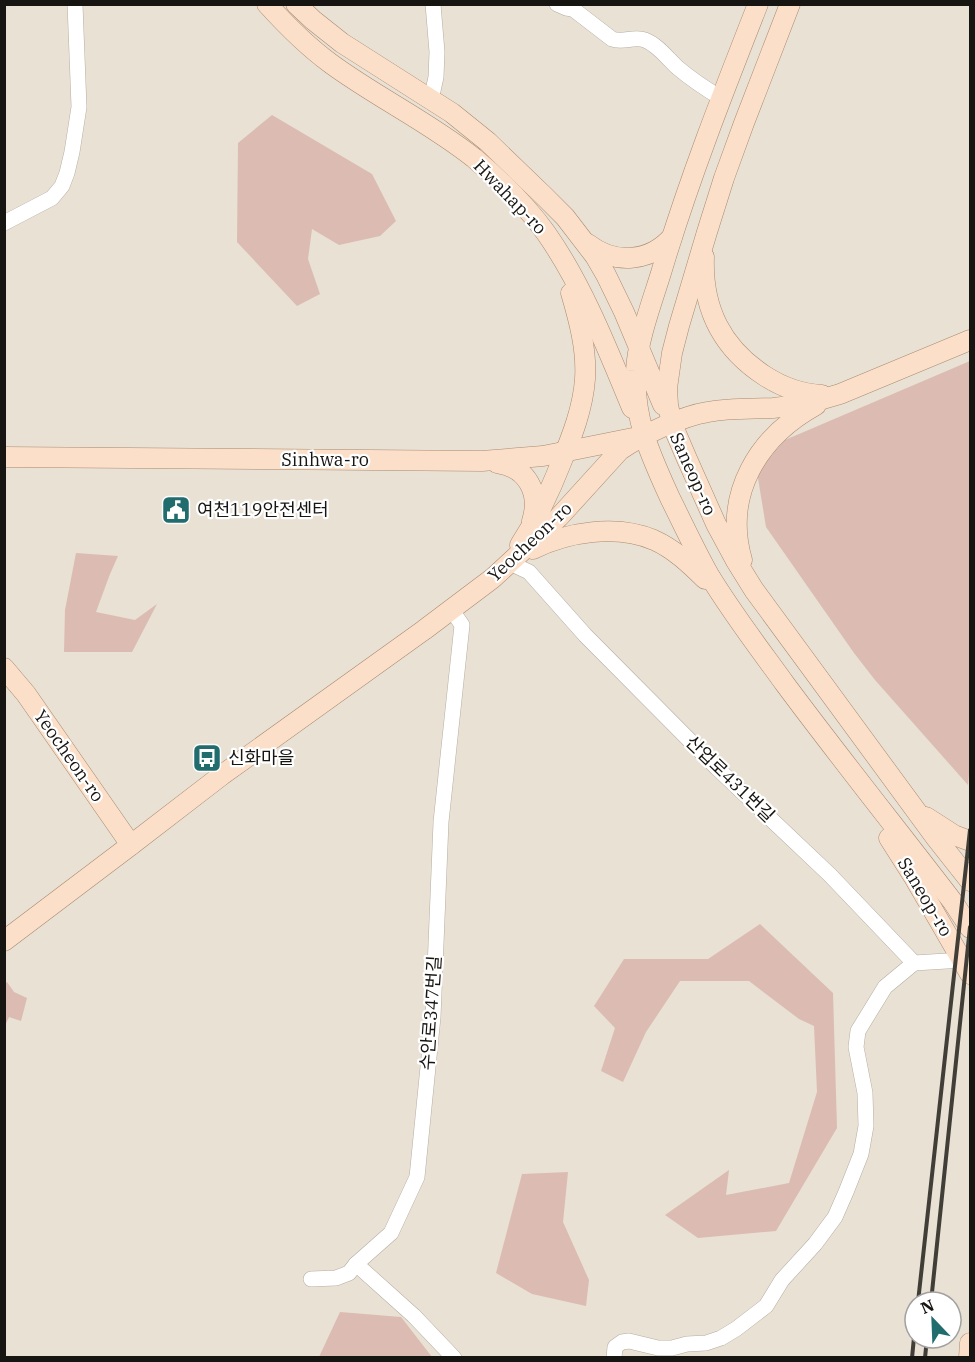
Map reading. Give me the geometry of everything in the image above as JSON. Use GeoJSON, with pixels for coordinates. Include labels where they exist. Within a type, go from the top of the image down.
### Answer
{"type":"FeatureCollection","features":[{"type":"Feature","properties":{"kind":"main road","name":"Hwahap-ro"},"geometry":{"type":"LineString","coordinates":[[267,4],[300,38],[329,62],[474,158],[529,211],[562,257],[577,285],[614,364],[643,436]]}},
{"type":"Feature","properties":{"kind":"main road","name":"Hwahap-ro"},"geometry":{"type":"LineString","coordinates":[[296,4],[342,43],[452,113],[488,142],[544,196],[585,241],[606,275],[672,424]]}},
{"type":"Feature","properties":{"kind":"main road","name":"Saneop-ro"},"geometry":{"type":"LineString","coordinates":[[758,4],[695,167],[672,237],[639,348],[635,389],[637,410],[643,436],[659,475],[689,538],[727,604],[819,730],[970,927]]}},
{"type":"Feature","properties":{"kind":"main road","name":"Saneop-ro"},"geometry":{"type":"LineString","coordinates":[[790,4],[736,145],[707,232],[672,353],[667,388],[668,405],[672,424],[716,524],[754,590],[913,808],[970,881]]}},
{"type":"Feature","properties":{"kind":"main road"},"geometry":{"type":"LineString","coordinates":[[493,578],[513,555],[529,531],[546,498],[566,452],[582,404],[585,359],[582,339],[572,295],[561,264],[545,232]]}},
{"type":"Feature","properties":{"kind":"main road"},"geometry":{"type":"LineString","coordinates":[[707,232],[704,266],[710,304],[723,336],[732,348],[758,371],[789,388],[815,395],[840,394]]}},
{"type":"Feature","properties":{"kind":"main road"},"geometry":{"type":"LineString","coordinates":[[585,241],[604,254],[626,258],[647,255],[665,245],[672,237]]}},
{"type":"Feature","properties":{"kind":"main road","name":"Yeocheon-ro"},"geometry":{"type":"LineString","coordinates":[[4,941],[222,775],[493,578],[559,517],[620,450],[643,436],[688,417],[709,411],[799,405],[840,394],[970,340]]}},
{"type":"Feature","properties":{"kind":"main road"},"geometry":{"type":"LineString","coordinates":[[754,590],[740,553],[738,535],[738,503],[745,478],[759,456],[783,429],[810,409],[840,394]]}},
{"type":"Feature","properties":{"kind":"main road","name":"Sinhwa-ro"},"geometry":{"type":"LineString","coordinates":[[4,457],[482,461],[543,456],[643,436]]}},
{"type":"Feature","properties":{"kind":"main road"},"geometry":{"type":"LineString","coordinates":[[482,461],[513,467],[527,478],[534,506],[529,531]]}},
{"type":"Feature","properties":{"kind":"main road"},"geometry":{"type":"LineString","coordinates":[[510,563],[549,542],[572,535],[605,532],[637,534],[672,550],[707,580],[727,604]]}},
{"type":"Feature","properties":{"kind":"main road","name":"Yeocheon-ro"},"geometry":{"type":"LineString","coordinates":[[4,668],[26,694],[132,845]]}},
{"type":"Feature","properties":{"kind":"main road","name":"Saneop-ro"},"geometry":{"type":"LineString","coordinates":[[819,730],[915,879],[967,967]]}},
{"type":"Feature","properties":{"kind":"main road"},"geometry":{"type":"LineString","coordinates":[[913,808],[942,828],[970,841]]}},
{"type":"Feature","properties":{"kind":"main road"},"geometry":{"type":"LineString","coordinates":[[953,902],[970,921]]}},
{"type":"Feature","properties":{"kind":"main road"},"geometry":{"type":"LineString","coordinates":[[969,1358],[970,1343]]}},
{"type":"Feature","properties":{"kind":"street"},"geometry":{"type":"LineString","coordinates":[[4,223],[52,198],[62,186],[67,173],[79,107],[75,4]]}},
{"type":"Feature","properties":{"kind":"street"},"geometry":{"type":"LineString","coordinates":[[430,100],[436,77],[437,52],[433,4]]}},
{"type":"Feature","properties":{"kind":"street"},"geometry":{"type":"LineString","coordinates":[[557,4],[573,9],[612,39],[618,41],[635,38],[651,43],[678,68],[722,98]]}},
{"type":"Feature","properties":{"kind":"street","name":"산업로431번길"},"geometry":{"type":"LineString","coordinates":[[510,563],[529,572],[585,635],[700,752],[830,875],[914,963]]}},
{"type":"Feature","properties":{"kind":"street","name":"수안로347번길"},"geometry":{"type":"LineString","coordinates":[[310,1278],[336,1278],[349,1273],[390,1233],[417,1177],[433,1017],[441,822],[462,625],[451,609]]}},
{"type":"Feature","properties":{"kind":"street"},"geometry":{"type":"LineString","coordinates":[[614,1358],[615,1347],[622,1342],[629,1341],[658,1348],[672,1348],[706,1343],[721,1338],[766,1306],[782,1280],[822,1235],[835,1216],[861,1154],[866,1126],[865,1093],[856,1047],[858,1031],[885,987],[914,963],[967,967]]}},
{"type":"Feature","properties":{"kind":"street"},"geometry":{"type":"LineString","coordinates":[[356,1264],[414,1316],[454,1358]]}},
{"type":"Feature","properties":{"kind":"shaded area"},"geometry":{"type":"Polygon","coordinates":[[[272,115],[372,174],[396,221],[380,236],[339,245],[312,229],[308,259],[320,294],[297,306],[237,242],[238,143],[272,115]]]}},
{"type":"Feature","properties":{"kind":"shaded area"},"geometry":{"type":"Polygon","coordinates":[[[970,361],[970,763],[968,785],[875,680],[766,527],[757,472],[785,440],[970,361]]]}},
{"type":"Feature","properties":{"kind":"shaded area"},"geometry":{"type":"Polygon","coordinates":[[[76,553],[118,556],[96,612],[135,620],[157,604],[132,652],[64,652],[65,610],[76,553]]]}},
{"type":"Feature","properties":{"kind":"shaded area"},"geometry":{"type":"Polygon","coordinates":[[[760,924],[833,993],[837,1128],[776,1231],[698,1238],[665,1215],[729,1170],[726,1195],[789,1183],[817,1092],[814,1026],[799,1019],[749,981],[680,981],[646,1032],[623,1082],[601,1071],[615,1028],[594,1006],[624,959],[708,959],[760,924]]]}},
{"type":"Feature","properties":{"kind":"shaded area"},"geometry":{"type":"Polygon","coordinates":[[[7,982],[14,992],[27,998],[21,1021],[9,1017],[5,1026],[5,984],[7,982]]]}},
{"type":"Feature","properties":{"kind":"shaded area"},"geometry":{"type":"Polygon","coordinates":[[[568,1172],[563,1222],[589,1280],[586,1306],[532,1294],[496,1273],[522,1174],[568,1172]]]}},
{"type":"Feature","properties":{"kind":"shaded area"},"geometry":{"type":"Polygon","coordinates":[[[340,1312],[401,1317],[432,1357],[319,1357],[340,1312]]]}},
{"type":"Feature","properties":{"kind":"railway"},"geometry":{"type":"LineString","coordinates":[[919,1290],[970,830]]}},
{"type":"Feature","properties":{"kind":"railway"},"geometry":{"type":"LineString","coordinates":[[932,1290],[970,927]]}},
{"type":"Feature","properties":{"kind":"railway"},"geometry":{"type":"LineString","coordinates":[[912,1358],[913,1350]]}},
{"type":"Feature","properties":{"kind":"railway"},"geometry":{"type":"LineString","coordinates":[[925,1358],[926,1350]]}},
{"type":"Feature","properties":{"kind":"place","name":"여천119안전센터"},"geometry":{"type":"Point","coordinates":[176,510]}},
{"type":"Feature","properties":{"kind":"place","name":"신화마을"},"geometry":{"type":"Point","coordinates":[207,758]}}]}
